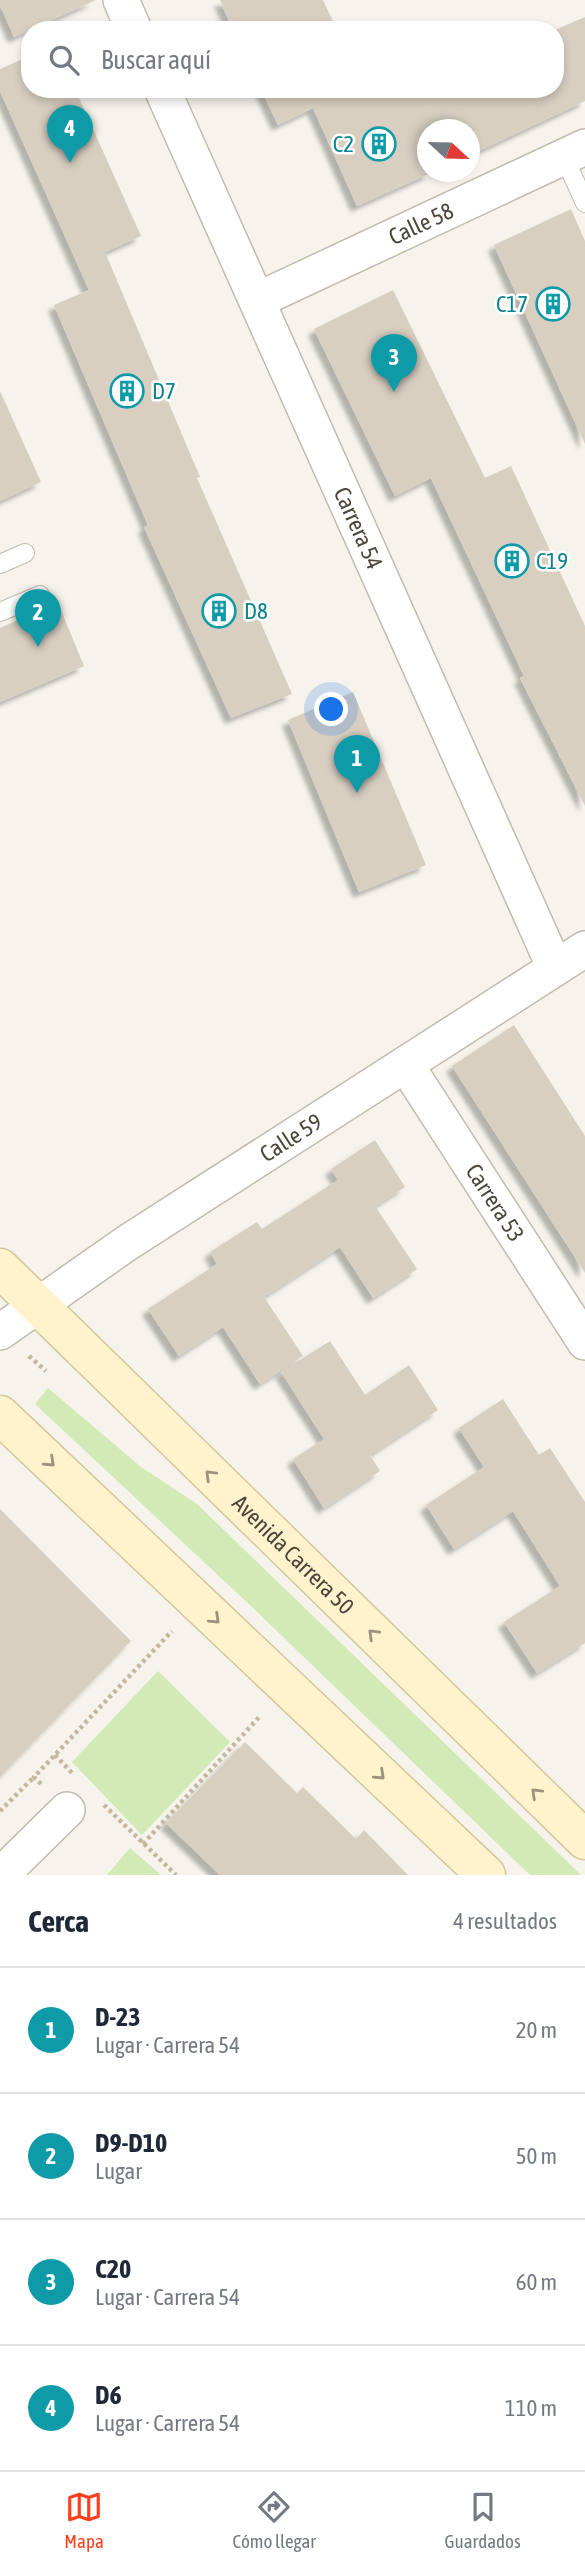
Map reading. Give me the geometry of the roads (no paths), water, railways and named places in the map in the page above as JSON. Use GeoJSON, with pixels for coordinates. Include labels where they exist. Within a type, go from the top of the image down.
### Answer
{"type":"FeatureCollection","features":[{"type":"Feature","properties":{"kind":"main road","name":"Avenida Carrera 50"},"geometry":{"type":"LineString","coordinates":[[0,1268],[585,1840]]}},
{"type":"Feature","properties":{"kind":"main road"},"geometry":{"type":"LineString","coordinates":[[0,1415],[486,1875]]}},
{"type":"Feature","properties":{"kind":"street"},"geometry":{"type":"LineString","coordinates":[[121,0],[130,21]]}},
{"type":"Feature","properties":{"kind":"street","name":"Carrera 54"},"geometry":{"type":"LineString","coordinates":[[166,98],[555,968]]}},
{"type":"Feature","properties":{"kind":"street","name":"Calle 58"},"geometry":{"type":"LineString","coordinates":[[258,300],[575,152]]}},
{"type":"Feature","properties":{"kind":"street","name":"Calle 59"},"geometry":{"type":"LineString","coordinates":[[0,1332],[127,1242],[585,949]]}},
{"type":"Feature","properties":{"kind":"street","name":"Carrera 53"},"geometry":{"type":"LineString","coordinates":[[406,1065],[585,1342]]}},
{"type":"Feature","properties":{"kind":"street"},"geometry":{"type":"LineString","coordinates":[[1,1875],[67,1810]]}},
{"type":"Feature","properties":{"kind":"lane"},"geometry":{"type":"LineString","coordinates":[[575,152],[585,203]]}},
{"type":"Feature","properties":{"kind":"lane"},"geometry":{"type":"LineString","coordinates":[[0,564],[25,553]]}},
{"type":"Feature","properties":{"kind":"lane"},"geometry":{"type":"LineString","coordinates":[[0,612],[40,595]]}},
{"type":"Feature","properties":{"kind":"place","name":"C2"},"geometry":{"type":"Point","coordinates":[379,144]}},
{"type":"Feature","properties":{"kind":"place","name":"D6"},"geometry":{"type":"Point","coordinates":[70,163]}},
{"type":"Feature","properties":{"kind":"place","name":"C17"},"geometry":{"type":"Point","coordinates":[553,304]}},
{"type":"Feature","properties":{"kind":"place","name":"D7"},"geometry":{"type":"Point","coordinates":[127,391]}},
{"type":"Feature","properties":{"kind":"place","name":"C20"},"geometry":{"type":"Point","coordinates":[394,392]}},
{"type":"Feature","properties":{"kind":"place","name":"C19"},"geometry":{"type":"Point","coordinates":[512,561]}},
{"type":"Feature","properties":{"kind":"place","name":"D8"},"geometry":{"type":"Point","coordinates":[219,611]}},
{"type":"Feature","properties":{"kind":"place","name":"D9-D10"},"geometry":{"type":"Point","coordinates":[38,647]}},
{"type":"Feature","properties":{"kind":"place","name":"D-23"},"geometry":{"type":"Point","coordinates":[357,793]}}]}
